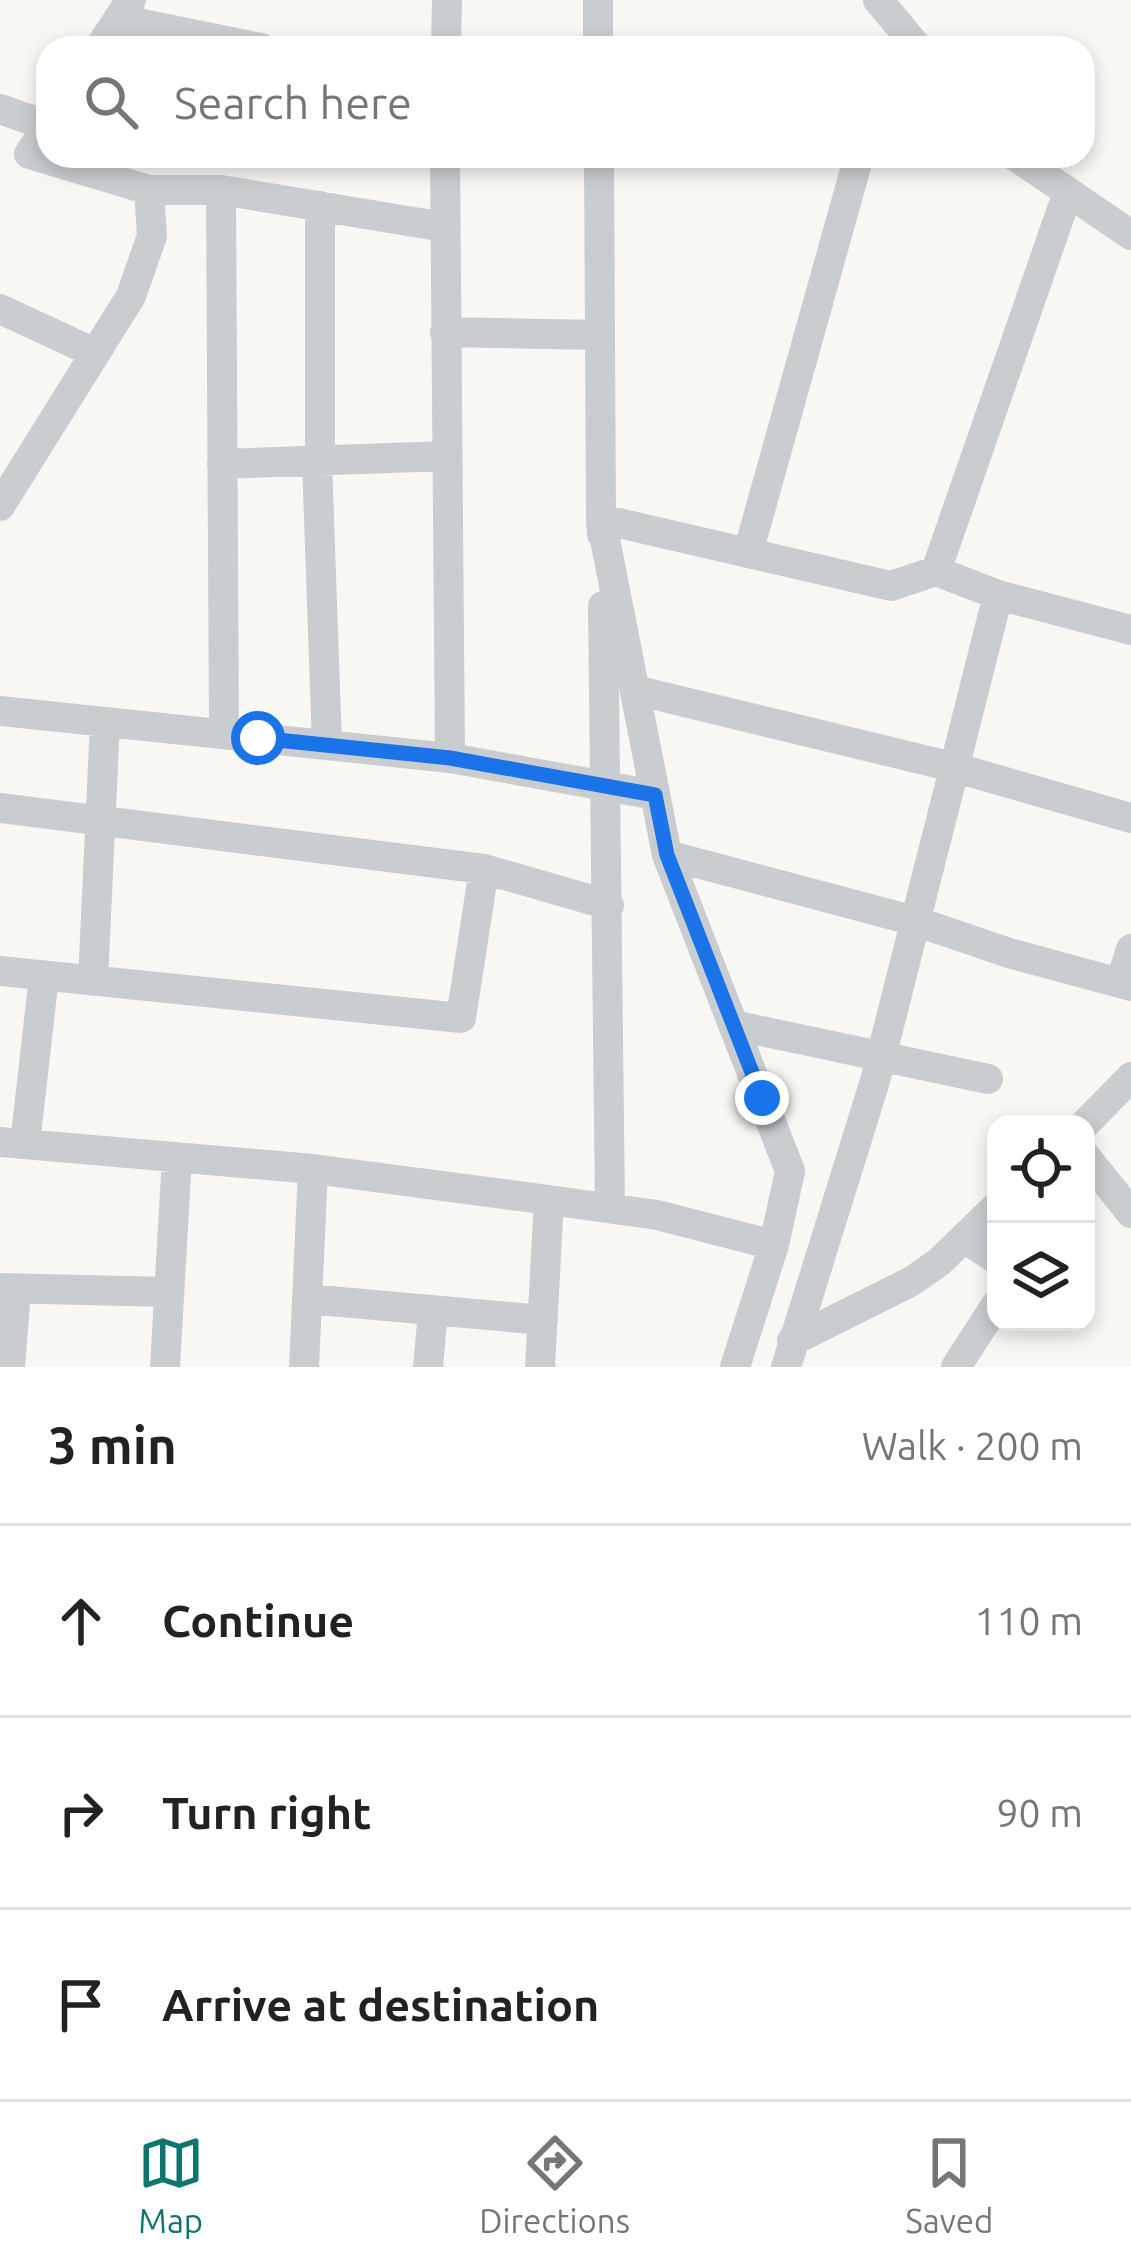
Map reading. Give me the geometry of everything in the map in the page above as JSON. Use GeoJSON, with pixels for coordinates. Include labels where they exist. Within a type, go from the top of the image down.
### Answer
{"type":"FeatureCollection","features":[{"type":"Feature","properties":{"kind":"street"},"geometry":{"type":"LineString","coordinates":[[446,36],[447,0]]}},
{"type":"Feature","properties":{"kind":"street"},"geometry":{"type":"LineString","coordinates":[[598,0],[598,36]]}},
{"type":"Feature","properties":{"kind":"street"},"geometry":{"type":"LineString","coordinates":[[107,36],[125,10],[218,36]]}},
{"type":"Feature","properties":{"kind":"street"},"geometry":{"type":"LineString","coordinates":[[0,109],[36,122]]}},
{"type":"Feature","properties":{"kind":"street"},"geometry":{"type":"LineString","coordinates":[[76,168],[149,190],[221,190],[444,227]]}},
{"type":"Feature","properties":{"kind":"street"},"geometry":{"type":"LineString","coordinates":[[445,168],[450,758]]}},
{"type":"Feature","properties":{"kind":"street"},"geometry":{"type":"LineString","coordinates":[[599,168],[610,1208]]}},
{"type":"Feature","properties":{"kind":"street"},"geometry":{"type":"LineString","coordinates":[[748,553],[856,168]]}},
{"type":"Feature","properties":{"kind":"street"},"geometry":{"type":"LineString","coordinates":[[1033,168],[1131,235]]}},
{"type":"Feature","properties":{"kind":"street"},"geometry":{"type":"LineString","coordinates":[[0,506],[131,296],[152,236],[149,190]]}},
{"type":"Feature","properties":{"kind":"street"},"geometry":{"type":"LineString","coordinates":[[221,190],[224,734]]}},
{"type":"Feature","properties":{"kind":"street"},"geometry":{"type":"LineString","coordinates":[[936,571],[1068,192]]}},
{"type":"Feature","properties":{"kind":"street"},"geometry":{"type":"LineString","coordinates":[[320,206],[318,461],[327,745]]}},
{"type":"Feature","properties":{"kind":"street"},"geometry":{"type":"LineString","coordinates":[[0,308],[95,353]]}},
{"type":"Feature","properties":{"kind":"street"},"geometry":{"type":"LineString","coordinates":[[445,332],[600,335]]}},
{"type":"Feature","properties":{"kind":"street"},"geometry":{"type":"LineString","coordinates":[[222,464],[447,456]]}},
{"type":"Feature","properties":{"kind":"street"},"geometry":{"type":"LineString","coordinates":[[601,519],[891,586],[936,571],[998,595],[1131,630]]}},
{"type":"Feature","properties":{"kind":"street"},"geometry":{"type":"LineString","coordinates":[[601,519],[667,855],[790,1172],[774,1245],[735,1367]]}},
{"type":"Feature","properties":{"kind":"street"},"geometry":{"type":"LineString","coordinates":[[790,1360],[881,1056],[998,595]]}},
{"type":"Feature","properties":{"kind":"street"},"geometry":{"type":"LineString","coordinates":[[635,690],[953,767],[1131,818]]}},
{"type":"Feature","properties":{"kind":"street"},"geometry":{"type":"LineString","coordinates":[[0,711],[450,758],[655,795]]}},
{"type":"Feature","properties":{"kind":"street"},"geometry":{"type":"LineString","coordinates":[[93,981],[105,722]]}},
{"type":"Feature","properties":{"kind":"street"},"geometry":{"type":"LineString","coordinates":[[0,808],[484,869],[609,905]]}},
{"type":"Feature","properties":{"kind":"street"},"geometry":{"type":"LineString","coordinates":[[667,855],[1126,984],[1131,949]]}},
{"type":"Feature","properties":{"kind":"street"},"geometry":{"type":"LineString","coordinates":[[0,971],[461,1018],[484,869]]}},
{"type":"Feature","properties":{"kind":"street"},"geometry":{"type":"LineString","coordinates":[[44,976],[13,1143],[313,1169],[610,1208],[774,1245]]}},
{"type":"Feature","properties":{"kind":"street"},"geometry":{"type":"LineString","coordinates":[[733,1025],[988,1079]]}},
{"type":"Feature","properties":{"kind":"street"},"geometry":{"type":"LineString","coordinates":[[1094,1115],[1131,1077]]}},
{"type":"Feature","properties":{"kind":"street"},"geometry":{"type":"LineString","coordinates":[[165,1367],[177,1157]]}},
{"type":"Feature","properties":{"kind":"street"},"geometry":{"type":"LineString","coordinates":[[1095,1168],[1131,1213]]}},
{"type":"Feature","properties":{"kind":"street"},"geometry":{"type":"LineString","coordinates":[[304,1367],[313,1169]]}},
{"type":"Feature","properties":{"kind":"street"},"geometry":{"type":"LineString","coordinates":[[540,1367],[549,1200]]}},
{"type":"Feature","properties":{"kind":"street"},"geometry":{"type":"LineString","coordinates":[[790,1360],[912,1281],[987,1216]]}},
{"type":"Feature","properties":{"kind":"street"},"geometry":{"type":"LineString","coordinates":[[964,1238],[987,1253]]}},
{"type":"Feature","properties":{"kind":"street"},"geometry":{"type":"LineString","coordinates":[[10,1367],[8,1289],[170,1292]]}},
{"type":"Feature","properties":{"kind":"street"},"geometry":{"type":"LineString","coordinates":[[307,1299],[543,1320]]}},
{"type":"Feature","properties":{"kind":"street"},"geometry":{"type":"LineString","coordinates":[[428,1367],[433,1312]]}},
{"type":"Feature","properties":{"kind":"street"},"geometry":{"type":"LineString","coordinates":[[956,1367],[987,1319]]}},
{"type":"Feature","properties":{"kind":"route"},"geometry":{"type":"LineString","coordinates":[[258,738],[450,758],[655,795],[667,855],[762,1098]]}}]}
